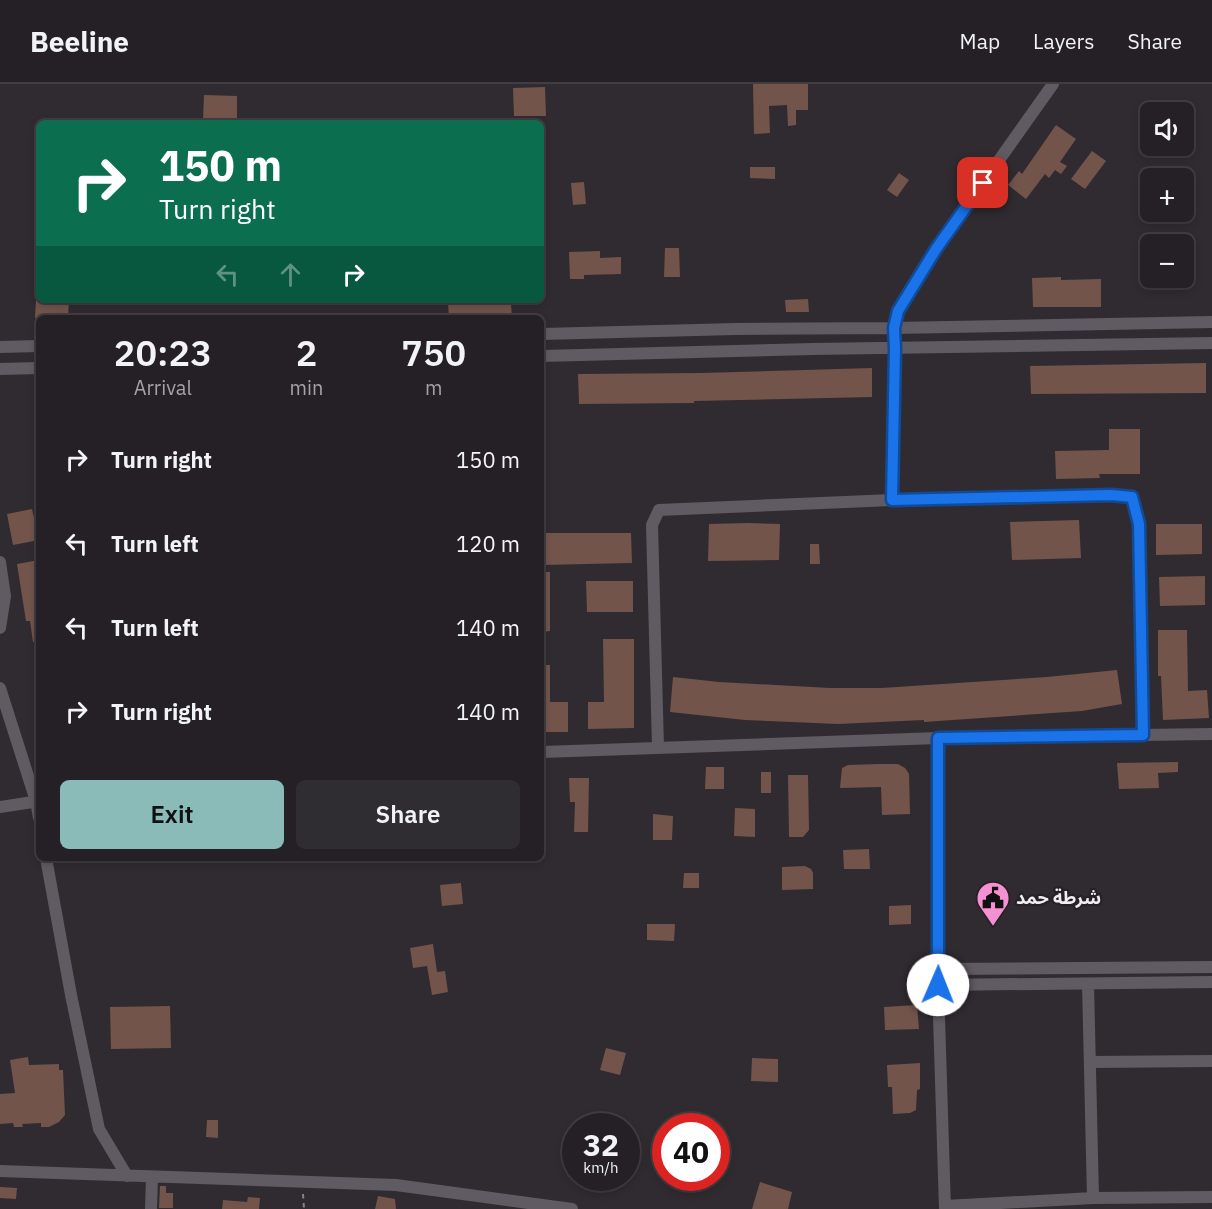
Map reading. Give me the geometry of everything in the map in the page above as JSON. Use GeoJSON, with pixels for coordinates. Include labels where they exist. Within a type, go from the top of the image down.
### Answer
{"type":"FeatureCollection","features":[{"type":"Feature","properties":{"kind":"street"},"geometry":{"type":"LineString","coordinates":[[892,500],[894,328],[898,311],[936,249],[1053,84]]}},
{"type":"Feature","properties":{"kind":"street"},"geometry":{"type":"LineString","coordinates":[[544,334],[1212,322]]}},
{"type":"Feature","properties":{"kind":"street"},"geometry":{"type":"LineString","coordinates":[[544,356],[1212,343]]}},
{"type":"Feature","properties":{"kind":"street"},"geometry":{"type":"LineString","coordinates":[[0,347],[36,346]]}},
{"type":"Feature","properties":{"kind":"street"},"geometry":{"type":"LineString","coordinates":[[0,369],[36,368]]}},
{"type":"Feature","properties":{"kind":"street"},"geometry":{"type":"LineString","coordinates":[[658,747],[652,525],[659,510],[892,500],[1111,495],[1132,497],[1139,524],[1143,735]]}},
{"type":"Feature","properties":{"kind":"street"},"geometry":{"type":"LineString","coordinates":[[0,562],[4,596],[0,628]]}},
{"type":"Feature","properties":{"kind":"street"},"geometry":{"type":"LineString","coordinates":[[0,688],[36,795]]}},
{"type":"Feature","properties":{"kind":"street"},"geometry":{"type":"LineString","coordinates":[[544,752],[938,738],[1212,734]]}},
{"type":"Feature","properties":{"kind":"street"},"geometry":{"type":"LineString","coordinates":[[938,738],[938,985],[945,1208],[1093,1198],[1212,1197]]}},
{"type":"Feature","properties":{"kind":"street"},"geometry":{"type":"LineString","coordinates":[[0,807],[36,801]]}},
{"type":"Feature","properties":{"kind":"street"},"geometry":{"type":"LineString","coordinates":[[47,861],[99,1129],[127,1176]]}},
{"type":"Feature","properties":{"kind":"street"},"geometry":{"type":"LineString","coordinates":[[939,969],[1212,967]]}},
{"type":"Feature","properties":{"kind":"street"},"geometry":{"type":"LineString","coordinates":[[938,985],[1212,982]]}},
{"type":"Feature","properties":{"kind":"street"},"geometry":{"type":"LineString","coordinates":[[1088,984],[1093,1198]]}},
{"type":"Feature","properties":{"kind":"street"},"geometry":{"type":"LineString","coordinates":[[1090,1062],[1212,1061]]}},
{"type":"Feature","properties":{"kind":"street"},"geometry":{"type":"LineString","coordinates":[[0,1172],[396,1185],[572,1209]]}},
{"type":"Feature","properties":{"kind":"street"},"geometry":{"type":"LineString","coordinates":[[151,1209],[152,1177]]}},
{"type":"Feature","properties":{"kind":"path"},"geometry":{"type":"LineString","coordinates":[[302,1181],[304,1209]]}},
{"type":"Feature","properties":{"kind":"building"},"geometry":{"type":"Polygon","coordinates":[[[753,84],[808,84],[808,110],[796,110],[796,125],[788,126],[787,105],[769,106],[770,133],[754,134],[753,84]]]}},
{"type":"Feature","properties":{"kind":"building"},"geometry":{"type":"Polygon","coordinates":[[[545,87],[546,116],[514,116],[513,88],[545,87]]]}},
{"type":"Feature","properties":{"kind":"building"},"geometry":{"type":"Polygon","coordinates":[[[204,95],[237,96],[237,120],[203,120],[204,95]]]}},
{"type":"Feature","properties":{"kind":"building"},"geometry":{"type":"Polygon","coordinates":[[[1056,125],[1076,139],[1060,162],[1067,166],[1061,174],[1055,170],[1049,178],[1045,174],[1026,199],[1008,185],[1019,171],[1022,174],[1056,125]]]}},
{"type":"Feature","properties":{"kind":"building"},"geometry":{"type":"Polygon","coordinates":[[[1092,151],[1106,161],[1085,189],[1071,179],[1092,151]]]}},
{"type":"Feature","properties":{"kind":"building"},"geometry":{"type":"Polygon","coordinates":[[[750,167],[775,167],[775,179],[750,178],[750,167]]]}},
{"type":"Feature","properties":{"kind":"building"},"geometry":{"type":"Polygon","coordinates":[[[899,173],[909,180],[897,197],[887,190],[899,173]]]}},
{"type":"Feature","properties":{"kind":"building"},"geometry":{"type":"Polygon","coordinates":[[[584,182],[586,204],[573,205],[571,183],[584,182]]]}},
{"type":"Feature","properties":{"kind":"building"},"geometry":{"type":"Polygon","coordinates":[[[665,248],[679,248],[680,277],[664,277],[665,248]]]}},
{"type":"Feature","properties":{"kind":"building"},"geometry":{"type":"Polygon","coordinates":[[[600,251],[600,258],[621,257],[621,274],[584,275],[584,279],[570,279],[569,252],[600,251]]]}},
{"type":"Feature","properties":{"kind":"building"},"geometry":{"type":"Polygon","coordinates":[[[1061,277],[1061,280],[1101,279],[1101,307],[1033,307],[1032,278],[1061,277]]]}},
{"type":"Feature","properties":{"kind":"building"},"geometry":{"type":"Polygon","coordinates":[[[808,299],[809,312],[786,312],[785,300],[808,299]]]}},
{"type":"Feature","properties":{"kind":"building"},"geometry":{"type":"Polygon","coordinates":[[[36,300],[36,303],[69,303],[68,315],[36,315],[35,318],[36,300]]]}},
{"type":"Feature","properties":{"kind":"building"},"geometry":{"type":"Polygon","coordinates":[[[448,303],[511,304],[512,315],[449,315],[448,303]]]}},
{"type":"Feature","properties":{"kind":"building"},"geometry":{"type":"Polygon","coordinates":[[[1206,363],[1206,393],[1031,394],[1030,366],[1206,363]]]}},
{"type":"Feature","properties":{"kind":"building"},"geometry":{"type":"Polygon","coordinates":[[[872,368],[872,397],[579,404],[578,374],[872,368]]]}},
{"type":"Feature","properties":{"kind":"building"},"geometry":{"type":"Polygon","coordinates":[[[1109,429],[1140,429],[1140,474],[1099,474],[1100,478],[1056,479],[1055,451],[1109,450],[1109,429]]]}},
{"type":"Feature","properties":{"kind":"building"},"geometry":{"type":"Polygon","coordinates":[[[32,509],[36,541],[13,545],[7,514],[32,509]]]}},
{"type":"Feature","properties":{"kind":"building"},"geometry":{"type":"Polygon","coordinates":[[[1079,520],[1081,558],[1012,560],[1010,522],[1079,520]]]}},
{"type":"Feature","properties":{"kind":"building"},"geometry":{"type":"Polygon","coordinates":[[[709,524],[780,524],[779,560],[708,561],[709,524]]]}},
{"type":"Feature","properties":{"kind":"building"},"geometry":{"type":"Polygon","coordinates":[[[1156,524],[1202,524],[1202,554],[1156,555],[1156,524]]]}},
{"type":"Feature","properties":{"kind":"building"},"geometry":{"type":"Polygon","coordinates":[[[544,533],[631,533],[632,563],[544,565],[544,533]]]}},
{"type":"Feature","properties":{"kind":"building"},"geometry":{"type":"Polygon","coordinates":[[[810,544],[819,544],[820,564],[810,564],[810,544]]]}},
{"type":"Feature","properties":{"kind":"building"},"geometry":{"type":"Polygon","coordinates":[[[36,561],[36,642],[33,642],[30,621],[26,621],[17,564],[36,561]]]}},
{"type":"Feature","properties":{"kind":"building"},"geometry":{"type":"Polygon","coordinates":[[[544,572],[550,572],[550,631],[544,632],[544,572]]]}},
{"type":"Feature","properties":{"kind":"building"},"geometry":{"type":"Polygon","coordinates":[[[1205,576],[1205,605],[1160,606],[1159,577],[1205,576]]]}},
{"type":"Feature","properties":{"kind":"building"},"geometry":{"type":"Polygon","coordinates":[[[586,581],[633,581],[633,612],[587,612],[586,581]]]}},
{"type":"Feature","properties":{"kind":"building"},"geometry":{"type":"Polygon","coordinates":[[[1158,630],[1187,630],[1188,691],[1207,690],[1209,718],[1163,720],[1161,676],[1158,676],[1158,630]]]}},
{"type":"Feature","properties":{"kind":"building"},"geometry":{"type":"Polygon","coordinates":[[[603,639],[634,639],[634,728],[588,729],[588,702],[604,702],[603,639]]]}},
{"type":"Feature","properties":{"kind":"building"},"geometry":{"type":"Polygon","coordinates":[[[544,665],[550,665],[550,702],[568,702],[568,732],[544,732],[544,665]]]}},
{"type":"Feature","properties":{"kind":"building"},"geometry":{"type":"Polygon","coordinates":[[[1117,670],[1122,704],[1082,711],[924,722],[924,720],[838,724],[745,720],[670,712],[673,677],[830,688],[882,688],[1117,670]]]}},
{"type":"Feature","properties":{"kind":"building"},"geometry":{"type":"Polygon","coordinates":[[[1178,762],[1178,772],[1158,773],[1159,788],[1119,789],[1117,763],[1178,762]]]}},
{"type":"Feature","properties":{"kind":"building"},"geometry":{"type":"Polygon","coordinates":[[[898,764],[909,774],[910,814],[882,815],[881,787],[840,788],[842,768],[848,765],[898,764]]]}},
{"type":"Feature","properties":{"kind":"building"},"geometry":{"type":"Polygon","coordinates":[[[706,767],[724,767],[724,789],[705,789],[706,767]]]}},
{"type":"Feature","properties":{"kind":"building"},"geometry":{"type":"Polygon","coordinates":[[[761,772],[771,772],[771,793],[761,793],[761,772]]]}},
{"type":"Feature","properties":{"kind":"building"},"geometry":{"type":"Polygon","coordinates":[[[788,775],[808,775],[809,830],[803,837],[789,837],[788,775]]]}},
{"type":"Feature","properties":{"kind":"building"},"geometry":{"type":"Polygon","coordinates":[[[569,778],[589,778],[588,832],[574,832],[575,802],[570,802],[569,778]]]}},
{"type":"Feature","properties":{"kind":"building"},"geometry":{"type":"Polygon","coordinates":[[[735,808],[755,809],[755,837],[734,836],[735,808]]]}},
{"type":"Feature","properties":{"kind":"building"},"geometry":{"type":"Polygon","coordinates":[[[653,814],[673,816],[672,840],[653,840],[653,814]]]}},
{"type":"Feature","properties":{"kind":"building"},"geometry":{"type":"Polygon","coordinates":[[[869,849],[870,869],[844,869],[843,850],[869,849]]]}},
{"type":"Feature","properties":{"kind":"building"},"geometry":{"type":"Polygon","coordinates":[[[805,866],[813,873],[813,889],[782,890],[782,867],[805,866]]]}},
{"type":"Feature","properties":{"kind":"building"},"geometry":{"type":"Polygon","coordinates":[[[684,873],[699,873],[699,888],[683,888],[684,873]]]}},
{"type":"Feature","properties":{"kind":"building"},"geometry":{"type":"Polygon","coordinates":[[[461,883],[463,904],[442,906],[440,885],[461,883]]]}},
{"type":"Feature","properties":{"kind":"building"},"geometry":{"type":"Polygon","coordinates":[[[911,905],[911,924],[889,925],[889,906],[911,905]]]}},
{"type":"Feature","properties":{"kind":"building"},"geometry":{"type":"Polygon","coordinates":[[[647,924],[675,924],[674,941],[647,940],[647,924]]]}},
{"type":"Feature","properties":{"kind":"building"},"geometry":{"type":"Polygon","coordinates":[[[433,944],[437,972],[445,971],[448,992],[432,995],[427,966],[413,968],[410,948],[433,944]]]}},
{"type":"Feature","properties":{"kind":"building"},"geometry":{"type":"Polygon","coordinates":[[[917,1005],[919,1029],[885,1030],[884,1007],[917,1005]]]}},
{"type":"Feature","properties":{"kind":"building"},"geometry":{"type":"Polygon","coordinates":[[[170,1006],[171,1048],[111,1049],[110,1007],[170,1006]]]}},
{"type":"Feature","properties":{"kind":"building"},"geometry":{"type":"Polygon","coordinates":[[[606,1048],[626,1053],[620,1075],[600,1070],[606,1048]]]}},
{"type":"Feature","properties":{"kind":"building"},"geometry":{"type":"Polygon","coordinates":[[[28,1057],[29,1065],[59,1064],[59,1070],[63,1070],[65,1115],[59,1122],[49,1127],[41,1127],[41,1123],[22,1124],[23,1127],[14,1127],[13,1123],[0,1124],[0,1094],[15,1093],[10,1060],[28,1057]]]}},
{"type":"Feature","properties":{"kind":"building"},"geometry":{"type":"Polygon","coordinates":[[[752,1058],[778,1059],[778,1082],[751,1081],[752,1058]]]}},
{"type":"Feature","properties":{"kind":"building"},"geometry":{"type":"Polygon","coordinates":[[[920,1063],[920,1089],[917,1090],[916,1110],[910,1113],[893,1114],[892,1087],[888,1087],[887,1065],[920,1063]]]}},
{"type":"Feature","properties":{"kind":"building"},"geometry":{"type":"Polygon","coordinates":[[[207,1120],[218,1120],[218,1138],[206,1137],[207,1120]]]}},
{"type":"Feature","properties":{"kind":"building"},"geometry":{"type":"Polygon","coordinates":[[[760,1182],[792,1192],[788,1209],[752,1209],[760,1182]]]}},
{"type":"Feature","properties":{"kind":"building"},"geometry":{"type":"Polygon","coordinates":[[[160,1186],[166,1186],[166,1193],[173,1193],[173,1208],[159,1208],[160,1186]]]}},
{"type":"Feature","properties":{"kind":"building"},"geometry":{"type":"Polygon","coordinates":[[[0,1187],[17,1188],[16,1199],[0,1198],[0,1187]]]}},
{"type":"Feature","properties":{"kind":"building"},"geometry":{"type":"Polygon","coordinates":[[[378,1196],[395,1199],[396,1209],[375,1209],[378,1196]]]}},
{"type":"Feature","properties":{"kind":"building"},"geometry":{"type":"Polygon","coordinates":[[[248,1197],[260,1198],[259,1209],[222,1209],[223,1200],[247,1202],[248,1197]]]}},
{"type":"Feature","properties":{"kind":"place","name":"شرطة حمد"},"geometry":{"type":"Point","coordinates":[993,927]}},
{"type":"Feature","properties":{"kind":"route"},"geometry":{"type":"LineString","coordinates":[[938,985],[938,738],[1143,735],[1139,524],[1132,497],[1111,495],[892,500],[894,328],[898,311],[936,249],[983,183]]}}]}
